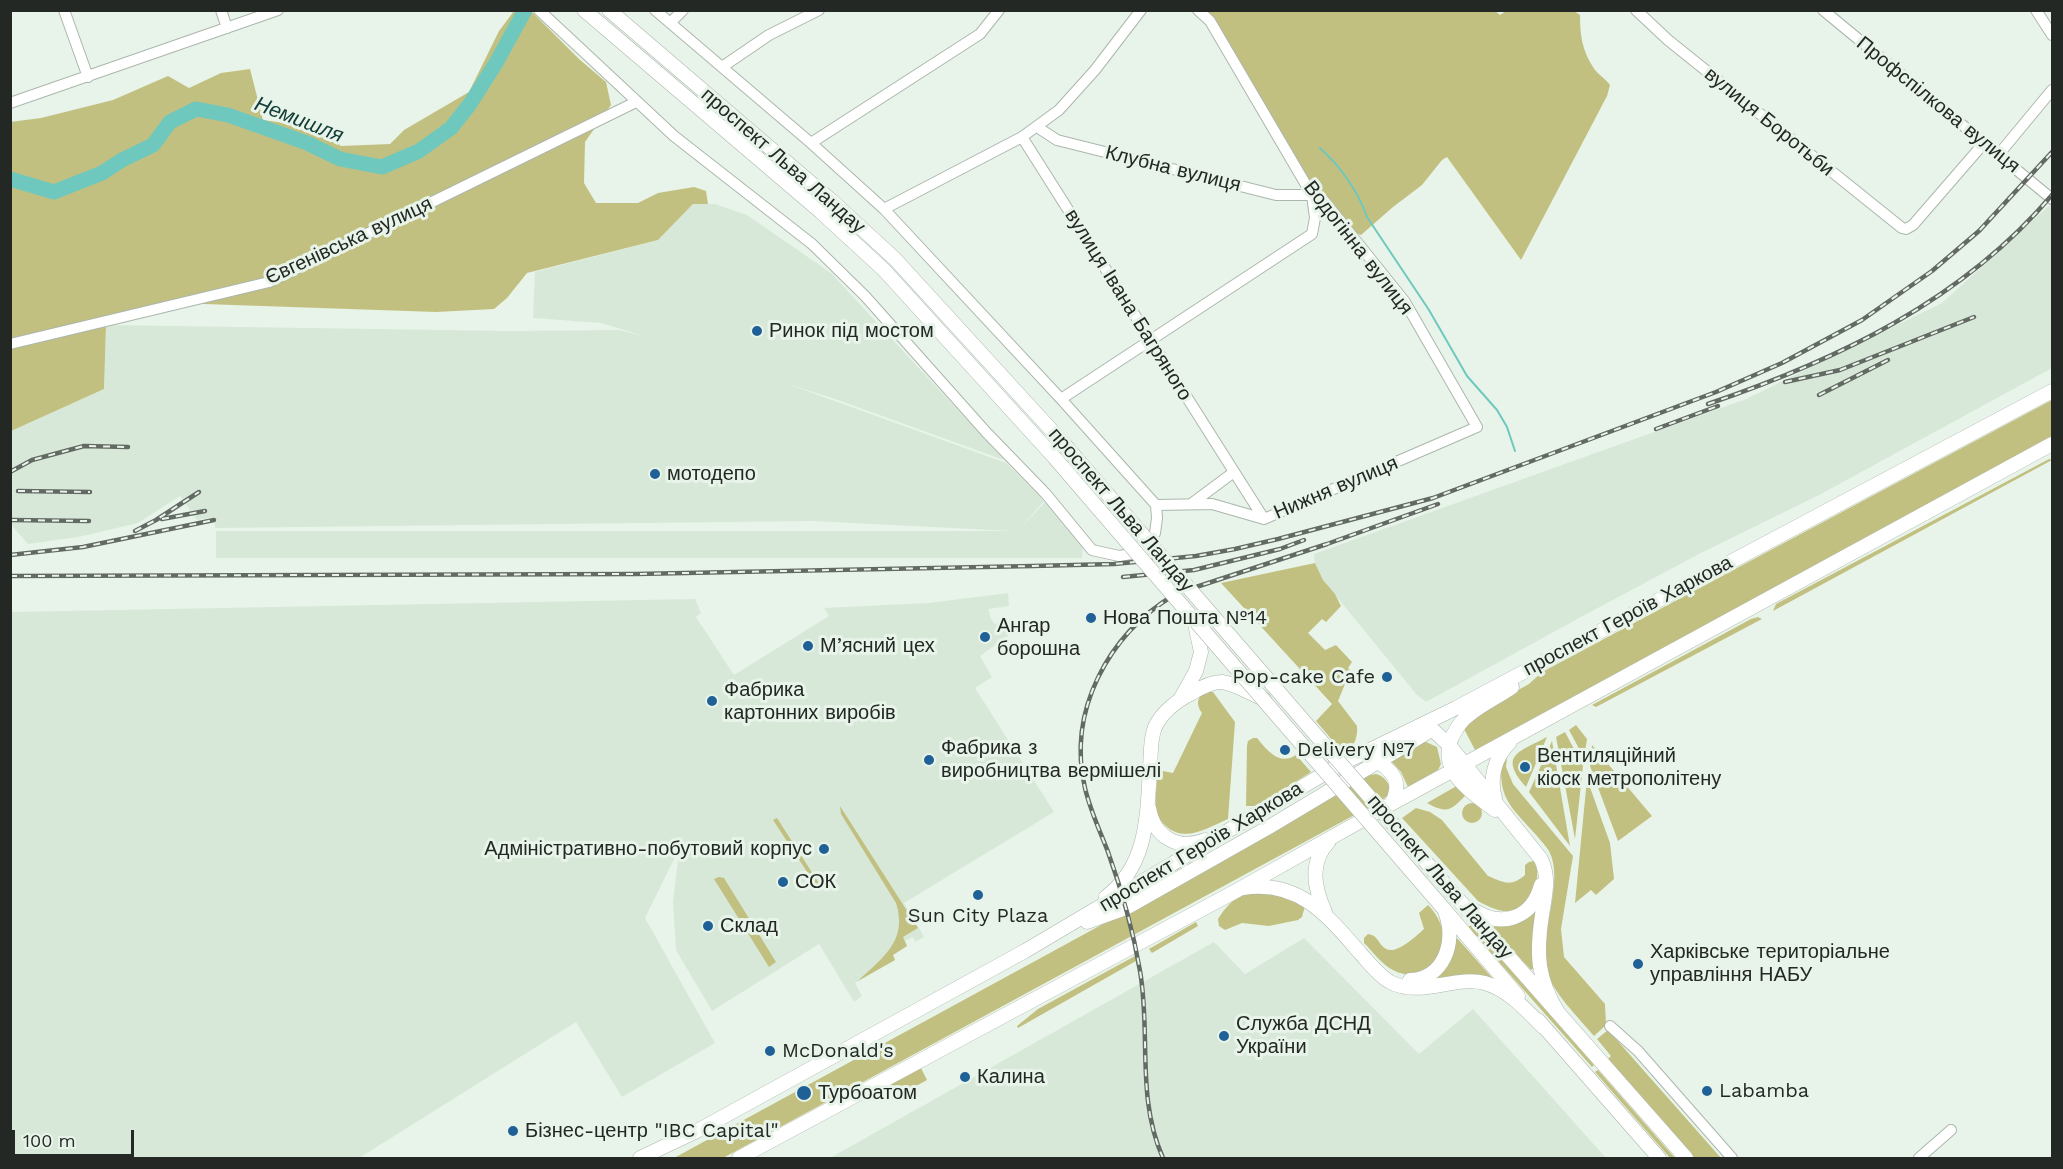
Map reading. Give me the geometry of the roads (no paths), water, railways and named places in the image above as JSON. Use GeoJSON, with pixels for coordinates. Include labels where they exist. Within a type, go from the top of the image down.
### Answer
{"type":"FeatureCollection","features":[{"type":"Feature","properties":{"kind":"main road","name":"проспект Льва Ландау"},"geometry":{"type":"LineString","coordinates":[[584,10],[821,212],[884,270],[1054,457],[1659,1158]]}},
{"type":"Feature","properties":{"kind":"main road","name":"проспект Льва Ландау"},"geometry":{"type":"LineString","coordinates":[[609,10],[832,201],[895,259],[1065,445],[1457,898],[1686,1158]]}},
{"type":"Feature","properties":{"kind":"main road","name":"проспект Героїв Харкова"},"geometry":{"type":"LineString","coordinates":[[1533,667],[2052,391]]}},
{"type":"Feature","properties":{"kind":"main road"},"geometry":{"type":"LineString","coordinates":[[739,1158],[1236,891],[1460,766],[2052,444]]}},
{"type":"Feature","properties":{"kind":"main road"},"geometry":{"type":"LineString","coordinates":[[1181,699],[1196,671],[1201,652],[1194,619]]}},
{"type":"Feature","properties":{"kind":"main road"},"geometry":{"type":"LineString","coordinates":[[1065,928],[1126,908],[1364,770],[1383,766],[1418,732],[1510,684],[1533,667]]}},
{"type":"Feature","properties":{"kind":"main road"},"geometry":{"type":"LineString","coordinates":[[1449,747],[1458,727],[1468,715],[1515,686],[1533,667]]}},
{"type":"Feature","properties":{"kind":"main road"},"geometry":{"type":"LineString","coordinates":[[1065,928],[1114,891],[1130,873],[1142,845],[1153,733],[1163,714],[1181,699],[1208,685],[1221,682],[1264,699]]}},
{"type":"Feature","properties":{"kind":"main road"},"geometry":{"type":"LineString","coordinates":[[1418,732],[1449,747],[1478,797],[1511,823]]}},
{"type":"Feature","properties":{"kind":"main road","name":"проспект Героїв Харкова"},"geometry":{"type":"LineString","coordinates":[[640,1158],[699,1130],[1065,928],[1351,759],[1418,732]]}},
{"type":"Feature","properties":{"kind":"main road"},"geometry":{"type":"LineString","coordinates":[[1502,811],[1493,791],[1494,768],[1502,751],[1523,732]]}},
{"type":"Feature","properties":{"kind":"main road"},"geometry":{"type":"LineString","coordinates":[[1351,759],[1367,757],[1383,766],[1394,776],[1397,784],[1391,804]]}},
{"type":"Feature","properties":{"kind":"main road"},"geometry":{"type":"LineString","coordinates":[[1460,766],[1536,851],[1544,868],[1547,882],[1539,936],[1539,967],[1546,992],[1559,1014]]}},
{"type":"Feature","properties":{"kind":"main road"},"geometry":{"type":"LineString","coordinates":[[1148,800],[1151,819],[1156,829],[1167,838],[1184,844],[1200,842],[1248,821]]}},
{"type":"Feature","properties":{"kind":"main road"},"geometry":{"type":"LineString","coordinates":[[1326,914],[1317,892],[1314,873],[1319,854],[1335,836]]}},
{"type":"Feature","properties":{"kind":"main road"},"geometry":{"type":"LineString","coordinates":[[1457,898],[1475,912],[1490,919],[1511,918],[1527,909],[1535,900],[1544,868]]}},
{"type":"Feature","properties":{"kind":"main road"},"geometry":{"type":"LineString","coordinates":[[1236,891],[1256,887],[1281,890],[1302,898],[1326,914],[1376,971],[1391,983],[1406,987],[1467,981],[1486,983],[1510,996],[1544,1027]]}},
{"type":"Feature","properties":{"kind":"main road"},"geometry":{"type":"LineString","coordinates":[[1376,971],[1394,979],[1411,980],[1426,977],[1436,970],[1444,958],[1449,942],[1448,921],[1444,909]]}},
{"type":"Feature","properties":{"kind":"main road"},"geometry":{"type":"LineString","coordinates":[[1455,922],[1468,910]]}},
{"type":"Feature","properties":{"kind":"main road"},"geometry":{"type":"LineString","coordinates":[[663,1158],[699,1130]]}},
{"type":"Feature","properties":{"kind":"street"},"geometry":{"type":"LineString","coordinates":[[64,10],[88,77]]}},
{"type":"Feature","properties":{"kind":"street"},"geometry":{"type":"LineString","coordinates":[[221,10],[226,27]]}},
{"type":"Feature","properties":{"kind":"street"},"geometry":{"type":"LineString","coordinates":[[10,103],[278,10]]}},
{"type":"Feature","properties":{"kind":"street"},"geometry":{"type":"LineString","coordinates":[[540,11],[674,136],[791,227],[835,266],[865,296],[986,432],[1046,494],[1092,550],[1119,556],[1131,554],[1143,547],[1155,533],[1156,505],[1061,399],[884,209],[655,10]]}},
{"type":"Feature","properties":{"kind":"street"},"geometry":{"type":"LineString","coordinates":[[670,23],[683,10]]}},
{"type":"Feature","properties":{"kind":"street"},"geometry":{"type":"LineString","coordinates":[[722,67],[769,35],[819,10]]}},
{"type":"Feature","properties":{"kind":"street"},"geometry":{"type":"LineString","coordinates":[[810,143],[980,34],[999,10]]}},
{"type":"Feature","properties":{"kind":"street"},"geometry":{"type":"LineString","coordinates":[[884,209],[1022,137],[1059,110],[1095,70],[1141,10]]}},
{"type":"Feature","properties":{"kind":"street","name":"Водогінна вулиця"},"geometry":{"type":"LineString","coordinates":[[1198,10],[1210,21],[1312,195],[1323,201],[1405,302],[1477,427]]}},
{"type":"Feature","properties":{"kind":"street","name":"Профспілкова вулиця"},"geometry":{"type":"LineString","coordinates":[[1823,10],[2052,199]]}},
{"type":"Feature","properties":{"kind":"street"},"geometry":{"type":"LineString","coordinates":[[2036,10],[2052,35]]}},
{"type":"Feature","properties":{"kind":"street","name":"вулиця Боротьби"},"geometry":{"type":"LineString","coordinates":[[1642,13],[1668,40],[1898,226],[1906,229],[1913,225],[1984,143]]}},
{"type":"Feature","properties":{"kind":"street"},"geometry":{"type":"LineString","coordinates":[[1999,154],[2052,90]]}},
{"type":"Feature","properties":{"kind":"street","name":"Євгенівська вулиця"},"geometry":{"type":"LineString","coordinates":[[10,344],[269,282],[636,102]]}},
{"type":"Feature","properties":{"kind":"street","name":"Клубна вулиця"},"geometry":{"type":"LineString","coordinates":[[1037,127],[1057,140],[1276,195],[1312,195]]}},
{"type":"Feature","properties":{"kind":"street","name":"вулиця Івана Багряного"},"geometry":{"type":"LineString","coordinates":[[1022,137],[1264,519]]}},
{"type":"Feature","properties":{"kind":"street"},"geometry":{"type":"LineString","coordinates":[[1061,399],[1312,234],[1315,218],[1312,195]]}},
{"type":"Feature","properties":{"kind":"street","name":"Нижня вулиця"},"geometry":{"type":"LineString","coordinates":[[1156,505],[1212,504],[1264,519],[1477,427]]}},
{"type":"Feature","properties":{"kind":"street"},"geometry":{"type":"LineString","coordinates":[[1191,504],[1234,472]]}},
{"type":"Feature","properties":{"kind":"street"},"geometry":{"type":"LineString","coordinates":[[1610,1026],[1638,1051],[1732,1158]]}},
{"type":"Feature","properties":{"kind":"street"},"geometry":{"type":"LineString","coordinates":[[1919,1158],[1951,1130]]}},
{"type":"Feature","properties":{"kind":"waterway","name":"Немишля"},"geometry":{"type":"LineString","coordinates":[[10,179],[54,192],[102,173],[153,145],[170,122],[196,109],[228,115],[307,143],[340,159],[382,167],[419,151],[451,128],[470,104],[496,63],[525,10]]}},
{"type":"Feature","properties":{"kind":"waterway"},"geometry":{"type":"LineString","coordinates":[[1320,148],[1335,163],[1353,188],[1367,217],[1429,310],[1467,376],[1497,410],[1507,427],[1515,451]]}},
{"type":"Feature","properties":{"kind":"railway"},"geometry":{"type":"LineString","coordinates":[[10,576],[636,574],[1033,566],[1114,564],[1196,556],[1235,549],[1433,498],[1716,392],[1782,363],[1862,320],[1932,271],[1979,231],[2052,152]]}},
{"type":"Feature","properties":{"kind":"railway"},"geometry":{"type":"LineString","coordinates":[[1708,404],[1804,368],[1895,323],[1938,296],[1978,266],[2017,233],[2052,195]]}},
{"type":"Feature","properties":{"kind":"railway"},"geometry":{"type":"LineString","coordinates":[[1785,382],[1840,370],[1974,317]]}},
{"type":"Feature","properties":{"kind":"railway"},"geometry":{"type":"LineString","coordinates":[[1819,395],[1888,360]]}},
{"type":"Feature","properties":{"kind":"railway"},"geometry":{"type":"LineString","coordinates":[[1656,429],[1718,406]]}},
{"type":"Feature","properties":{"kind":"railway"},"geometry":{"type":"LineString","coordinates":[[10,472],[32,460],[84,446],[128,447]]}},
{"type":"Feature","properties":{"kind":"railway"},"geometry":{"type":"LineString","coordinates":[[18,491],[90,492]]}},
{"type":"Feature","properties":{"kind":"railway"},"geometry":{"type":"LineString","coordinates":[[135,531],[199,492]]}},
{"type":"Feature","properties":{"kind":"railway"},"geometry":{"type":"LineString","coordinates":[[1190,589],[1327,544],[1438,504]]}},
{"type":"Feature","properties":{"kind":"railway"},"geometry":{"type":"LineString","coordinates":[[162,519],[205,511]]}},
{"type":"Feature","properties":{"kind":"railway"},"geometry":{"type":"LineString","coordinates":[[10,520],[89,521]]}},
{"type":"Feature","properties":{"kind":"railway"},"geometry":{"type":"LineString","coordinates":[[10,555],[83,547],[214,520]]}},
{"type":"Feature","properties":{"kind":"railway"},"geometry":{"type":"LineString","coordinates":[[1123,577],[1194,570],[1280,549],[1304,540]]}},
{"type":"Feature","properties":{"kind":"railway"},"geometry":{"type":"LineString","coordinates":[[1163,1158],[1155,1135],[1147,1089],[1143,995],[1137,956],[1118,881],[1087,796],[1081,759],[1082,731],[1088,704],[1098,678],[1112,653],[1150,612],[1174,595]]}},
{"type":"Feature","properties":{"kind":"place","name":"Ринок під мостом"},"geometry":{"type":"Point","coordinates":[757,331]}},
{"type":"Feature","properties":{"kind":"place","name":"мотодепо"},"geometry":{"type":"Point","coordinates":[655,474]}},
{"type":"Feature","properties":{"kind":"place","name":"Нова Пошта №14"},"geometry":{"type":"Point","coordinates":[1091,618]}},
{"type":"Feature","properties":{"kind":"place","name":"Ангар борошна"},"geometry":{"type":"Point","coordinates":[985,637]}},
{"type":"Feature","properties":{"kind":"place","name":"М’ясний цех"},"geometry":{"type":"Point","coordinates":[808,646]}},
{"type":"Feature","properties":{"kind":"place","name":"Pop-cake Cafe"},"geometry":{"type":"Point","coordinates":[1387,677]}},
{"type":"Feature","properties":{"kind":"place","name":"Фабрика картонних виробів"},"geometry":{"type":"Point","coordinates":[712,701]}},
{"type":"Feature","properties":{"kind":"place","name":"Delivery №7"},"geometry":{"type":"Point","coordinates":[1285,750]}},
{"type":"Feature","properties":{"kind":"place","name":"Фабрика з виробництва вермішелі"},"geometry":{"type":"Point","coordinates":[929,760]}},
{"type":"Feature","properties":{"kind":"place","name":"Вентиляційний кіоск метрополітену"},"geometry":{"type":"Point","coordinates":[1525,767]}},
{"type":"Feature","properties":{"kind":"place","name":"Адміністративно-побутовий корпус"},"geometry":{"type":"Point","coordinates":[824,849]}},
{"type":"Feature","properties":{"kind":"place","name":"СОК"},"geometry":{"type":"Point","coordinates":[783,882]}},
{"type":"Feature","properties":{"kind":"place","name":"Sun City Plaza"},"geometry":{"type":"Point","coordinates":[978,895]}},
{"type":"Feature","properties":{"kind":"place","name":"Склад"},"geometry":{"type":"Point","coordinates":[708,926]}},
{"type":"Feature","properties":{"kind":"place","name":"Харківське територіальне управління НАБУ"},"geometry":{"type":"Point","coordinates":[1638,964]}},
{"type":"Feature","properties":{"kind":"place","name":"Служба ДСНД України"},"geometry":{"type":"Point","coordinates":[1224,1036]}},
{"type":"Feature","properties":{"kind":"place","name":"McDonald's"},"geometry":{"type":"Point","coordinates":[770,1051]}},
{"type":"Feature","properties":{"kind":"place","name":"Калина"},"geometry":{"type":"Point","coordinates":[965,1077]}},
{"type":"Feature","properties":{"kind":"place","name":"Labamba"},"geometry":{"type":"Point","coordinates":[1707,1091]}},
{"type":"Feature","properties":{"kind":"place","name":"Турбоатом"},"geometry":{"type":"Point","coordinates":[804,1093]}},
{"type":"Feature","properties":{"kind":"place","name":"Бізнес-центр \"IBC Capital\""},"geometry":{"type":"Point","coordinates":[513,1131]}}]}
